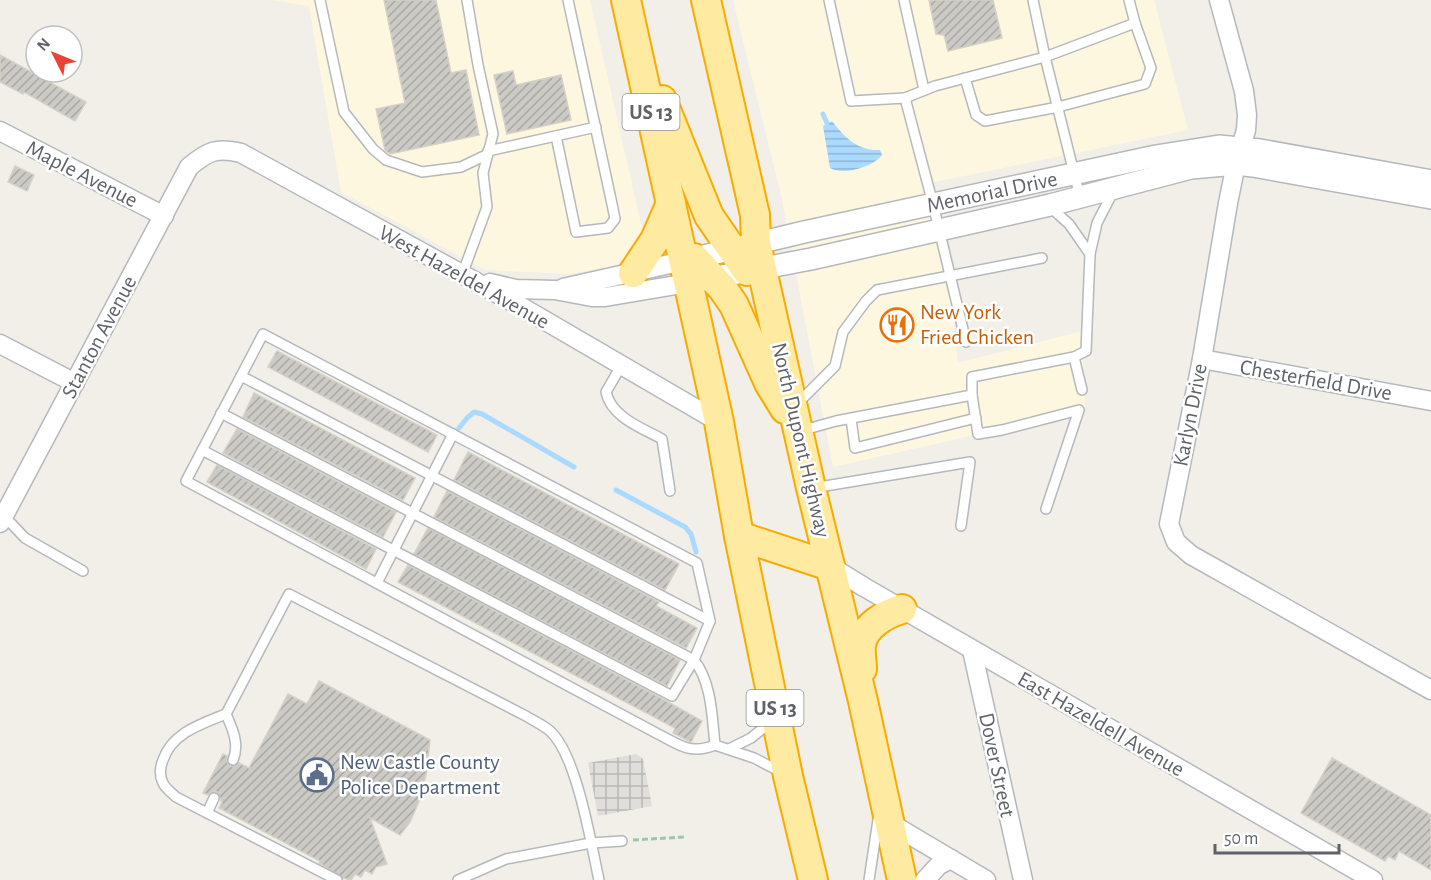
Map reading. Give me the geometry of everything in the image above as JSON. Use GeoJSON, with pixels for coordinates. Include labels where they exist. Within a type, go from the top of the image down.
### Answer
{"type":"FeatureCollection","features":[{"type":"Feature","properties":{"kind":"highway","name":"North Dupont Highway"},"geometry":{"type":"LineString","coordinates":[[706,0],[755,215],[749,258],[795,420],[831,566],[902,880]]}},
{"type":"Feature","properties":{"kind":"highway"},"geometry":{"type":"LineString","coordinates":[[629,11],[709,216],[749,258]]}},
{"type":"Feature","properties":{"kind":"highway","name":"US 13"},"geometry":{"type":"LineString","coordinates":[[629,11],[670,202],[694,270],[739,536],[788,776],[813,880]]}},
{"type":"Feature","properties":{"kind":"highway"},"geometry":{"type":"LineString","coordinates":[[633,273],[655,240],[670,202]]}},
{"type":"Feature","properties":{"kind":"highway"},"geometry":{"type":"LineString","coordinates":[[694,270],[734,305],[769,383],[795,420]]}},
{"type":"Feature","properties":{"kind":"highway"},"geometry":{"type":"LineString","coordinates":[[739,536],[831,566]]}},
{"type":"Feature","properties":{"kind":"highway"},"geometry":{"type":"LineString","coordinates":[[863,701],[861,643],[871,625],[890,613],[902,609]]}},
{"type":"Feature","properties":{"kind":"street","name":"Karlyn Drive"},"geometry":{"type":"LineString","coordinates":[[1219,0],[1244,91],[1248,115],[1238,156],[1202,359],[1169,524],[1176,542],[1191,555],[1431,690]]}},
{"type":"Feature","properties":{"kind":"street","name":"Maple Avenue"},"geometry":{"type":"LineString","coordinates":[[0,131],[164,216]]}},
{"type":"Feature","properties":{"kind":"street","name":"Memorial Drive"},"geometry":{"type":"LineString","coordinates":[[749,258],[933,204],[1190,149],[1219,146],[1238,156],[1431,198]]}},
{"type":"Feature","properties":{"kind":"street","name":"West Hazeldel Avenue"},"geometry":{"type":"LineString","coordinates":[[204,154],[224,149],[241,153],[520,306],[719,422]]}},
{"type":"Feature","properties":{"kind":"street","name":"Stanton Avenue"},"geometry":{"type":"LineString","coordinates":[[2,519],[189,167],[204,154]]}},
{"type":"Feature","properties":{"kind":"street","name":"Memorial Drive"},"geometry":{"type":"LineString","coordinates":[[465,277],[516,289],[555,290],[584,296],[605,297],[694,270],[749,258],[939,229],[1048,206],[1238,156],[1431,181]]}},
{"type":"Feature","properties":{"kind":"street","name":"Memorial Drive"},"geometry":{"type":"LineString","coordinates":[[555,290],[633,273],[694,270]]}},
{"type":"Feature","properties":{"kind":"street"},"geometry":{"type":"LineString","coordinates":[[0,344],[75,383]]}},
{"type":"Feature","properties":{"kind":"street","name":"Chesterfield Drive"},"geometry":{"type":"LineString","coordinates":[[1202,359],[1431,401]]}},
{"type":"Feature","properties":{"kind":"street","name":"East Hazeldell Avenue"},"geometry":{"type":"LineString","coordinates":[[831,566],[972,650],[1372,880]]}},
{"type":"Feature","properties":{"kind":"street","name":"Dover Street"},"geometry":{"type":"LineString","coordinates":[[972,650],[1023,880]]}},
{"type":"Feature","properties":{"kind":"street"},"geometry":{"type":"LineString","coordinates":[[890,823],[986,880]]}},
{"type":"Feature","properties":{"kind":"street"},"geometry":{"type":"LineString","coordinates":[[925,880],[939,866],[951,859]]}},
{"type":"Feature","properties":{"kind":"lane"},"geometry":{"type":"LineString","coordinates":[[320,0],[344,112],[373,149],[386,160],[422,172],[461,167],[487,153],[596,127]]}},
{"type":"Feature","properties":{"kind":"lane"},"geometry":{"type":"LineString","coordinates":[[465,277],[487,207],[483,173],[492,134],[467,0]]}},
{"type":"Feature","properties":{"kind":"lane"},"geometry":{"type":"LineString","coordinates":[[556,136],[576,232],[608,228],[615,219],[568,0]]}},
{"type":"Feature","properties":{"kind":"lane"},"geometry":{"type":"LineString","coordinates":[[829,0],[851,101],[905,98],[924,90],[1045,57],[1135,23]]}},
{"type":"Feature","properties":{"kind":"lane"},"geometry":{"type":"LineString","coordinates":[[904,0],[924,90]]}},
{"type":"Feature","properties":{"kind":"lane"},"geometry":{"type":"LineString","coordinates":[[1033,0],[1080,198]]}},
{"type":"Feature","properties":{"kind":"lane"},"geometry":{"type":"LineString","coordinates":[[965,78],[975,114],[985,121],[1058,107],[1145,84],[1151,68],[1129,0]]}},
{"type":"Feature","properties":{"kind":"lane"},"geometry":{"type":"LineString","coordinates":[[905,98],[966,342]]}},
{"type":"Feature","properties":{"kind":"lane"},"geometry":{"type":"LineString","coordinates":[[1046,509],[1079,410],[978,434],[972,396],[972,377],[1074,357],[1086,351],[1090,254],[1097,223],[1116,187]]}},
{"type":"Feature","properties":{"kind":"lane"},"geometry":{"type":"LineString","coordinates":[[1048,206],[1069,224],[1090,254]]}},
{"type":"Feature","properties":{"kind":"lane"},"geometry":{"type":"LineString","coordinates":[[795,420],[835,366],[843,332],[877,290],[1042,258]]}},
{"type":"Feature","properties":{"kind":"lane"},"geometry":{"type":"LineString","coordinates":[[202,450],[672,696],[694,660],[710,621],[697,563],[263,334],[221,413],[186,481],[658,734],[690,749],[702,751],[715,745],[729,749],[754,758],[788,776]]}},
{"type":"Feature","properties":{"kind":"lane"},"geometry":{"type":"LineString","coordinates":[[1074,357],[1082,390]]}},
{"type":"Feature","properties":{"kind":"lane"},"geometry":{"type":"LineString","coordinates":[[621,366],[606,392],[608,404],[626,418],[662,439],[670,491]]}},
{"type":"Feature","properties":{"kind":"lane"},"geometry":{"type":"LineString","coordinates":[[241,376],[710,621]]}},
{"type":"Feature","properties":{"kind":"lane"},"geometry":{"type":"LineString","coordinates":[[795,420],[851,419],[972,396]]}},
{"type":"Feature","properties":{"kind":"lane"},"geometry":{"type":"LineString","coordinates":[[221,413],[694,660],[702,671],[709,697],[715,745]]}},
{"type":"Feature","properties":{"kind":"lane"},"geometry":{"type":"LineString","coordinates":[[851,419],[855,448],[976,418]]}},
{"type":"Feature","properties":{"kind":"lane"},"geometry":{"type":"LineString","coordinates":[[377,584],[453,435]]}},
{"type":"Feature","properties":{"kind":"lane"},"geometry":{"type":"LineString","coordinates":[[811,488],[970,462],[961,526]]}},
{"type":"Feature","properties":{"kind":"lane"},"geometry":{"type":"LineString","coordinates":[[2,519],[25,537],[83,571]]}},
{"type":"Feature","properties":{"kind":"lane"},"geometry":{"type":"LineString","coordinates":[[337,880],[176,797],[163,784],[159,768],[166,750],[179,736],[226,714],[289,594],[526,716],[551,732],[567,758],[599,880]]}},
{"type":"Feature","properties":{"kind":"lane"},"geometry":{"type":"LineString","coordinates":[[226,714],[236,744],[233,760]]}},
{"type":"Feature","properties":{"kind":"lane"},"geometry":{"type":"LineString","coordinates":[[729,749],[751,738],[777,718]]}},
{"type":"Feature","properties":{"kind":"lane"},"geometry":{"type":"LineString","coordinates":[[869,880],[877,827],[880,777]]}},
{"type":"Feature","properties":{"kind":"lane"},"geometry":{"type":"LineString","coordinates":[[207,813],[214,798]]}},
{"type":"Feature","properties":{"kind":"lane"},"geometry":{"type":"LineString","coordinates":[[458,880],[506,859],[591,843],[622,841]]}},
{"type":"Feature","properties":{"kind":"path"},"geometry":{"type":"LineString","coordinates":[[622,841],[684,837]]}},
{"type":"Feature","properties":{"kind":"shaded area"},"geometry":{"type":"Polygon","coordinates":[[[274,0],[590,0],[645,241],[631,259],[613,266],[569,274],[486,270],[341,192],[309,6],[274,0]]]}},
{"type":"Feature","properties":{"kind":"shaded area"},"geometry":{"type":"Polygon","coordinates":[[[733,0],[1154,0],[1188,130],[930,183],[945,248],[958,363],[1082,331],[1085,410],[833,467],[781,195],[733,0]]]}},
{"type":"Feature","properties":{"kind":"shaded area"},"geometry":{"type":"Polygon","coordinates":[[[636,754],[643,759],[652,806],[598,816],[588,763],[636,754]]]}},
{"type":"Feature","properties":{"kind":"water"},"geometry":{"type":"Polygon","coordinates":[[[832,121],[853,142],[865,148],[880,150],[882,155],[872,163],[850,171],[830,168],[823,126],[832,121]]]}},
{"type":"Feature","properties":{"kind":"building"},"geometry":{"type":"Polygon","coordinates":[[[384,0],[436,0],[451,73],[466,70],[479,135],[390,154],[385,150],[376,109],[405,103],[384,0]]]}},
{"type":"Feature","properties":{"kind":"building"},"geometry":{"type":"Polygon","coordinates":[[[929,0],[993,0],[1002,38],[948,51],[944,35],[936,34],[929,0]]]}},
{"type":"Feature","properties":{"kind":"building"},"geometry":{"type":"Polygon","coordinates":[[[0,55],[24,68],[24,84],[53,84],[86,102],[75,121],[24,92],[23,94],[0,82],[0,55]]]}},
{"type":"Feature","properties":{"kind":"building"},"geometry":{"type":"Polygon","coordinates":[[[513,71],[516,85],[561,75],[571,120],[507,134],[494,75],[513,71]]]}},
{"type":"Feature","properties":{"kind":"building"},"geometry":{"type":"Polygon","coordinates":[[[15,166],[34,175],[27,191],[8,182],[15,166]]]}},
{"type":"Feature","properties":{"kind":"building"},"geometry":{"type":"Polygon","coordinates":[[[277,351],[437,435],[428,452],[268,367],[277,351]]]}},
{"type":"Feature","properties":{"kind":"building"},"geometry":{"type":"Polygon","coordinates":[[[254,393],[415,478],[403,500],[243,417],[254,393]]]}},
{"type":"Feature","properties":{"kind":"building"},"geometry":{"type":"Polygon","coordinates":[[[237,429],[396,512],[383,537],[223,453],[237,429]]]}},
{"type":"Feature","properties":{"kind":"building"},"geometry":{"type":"Polygon","coordinates":[[[468,452],[679,564],[665,590],[454,480],[468,452]]]}},
{"type":"Feature","properties":{"kind":"building"},"geometry":{"type":"Polygon","coordinates":[[[217,465],[376,549],[366,569],[207,482],[217,465]]]}},
{"type":"Feature","properties":{"kind":"building"},"geometry":{"type":"Polygon","coordinates":[[[447,491],[659,602],[656,606],[697,628],[686,648],[434,517],[447,491]]]}},
{"type":"Feature","properties":{"kind":"building"},"geometry":{"type":"Polygon","coordinates":[[[428,528],[680,660],[667,686],[414,554],[428,528]]]}},
{"type":"Feature","properties":{"kind":"building"},"geometry":{"type":"Polygon","coordinates":[[[408,565],[702,721],[691,742],[673,733],[675,728],[398,582],[408,565]]]}},
{"type":"Feature","properties":{"kind":"building"},"geometry":{"type":"Polygon","coordinates":[[[319,681],[430,740],[426,775],[420,799],[410,822],[400,835],[370,818],[387,864],[376,867],[372,874],[365,870],[361,877],[355,874],[351,880],[343,878],[319,863],[320,861],[219,808],[222,803],[217,792],[213,791],[208,795],[203,793],[223,754],[227,756],[230,766],[239,763],[249,768],[288,694],[307,704],[319,681]]]}},
{"type":"Feature","properties":{"kind":"building"},"geometry":{"type":"Polygon","coordinates":[[[1332,758],[1431,815],[1431,870],[1399,851],[1395,860],[1388,856],[1385,861],[1301,813],[1332,758]]]}},
{"type":"Feature","properties":{"kind":"waterway"},"geometry":{"type":"LineString","coordinates":[[823,114],[827,123]]}},
{"type":"Feature","properties":{"kind":"waterway"},"geometry":{"type":"LineString","coordinates":[[459,428],[474,412],[482,414],[574,467]]}},
{"type":"Feature","properties":{"kind":"waterway"},"geometry":{"type":"LineString","coordinates":[[616,490],[685,527],[691,534],[696,552]]}},
{"type":"Feature","properties":{"kind":"place","name":"New York Fried Chicken"},"geometry":{"type":"Point","coordinates":[897,325]}},
{"type":"Feature","properties":{"kind":"place","name":"New Castle County Police Department"},"geometry":{"type":"Point","coordinates":[317,775]}}]}
